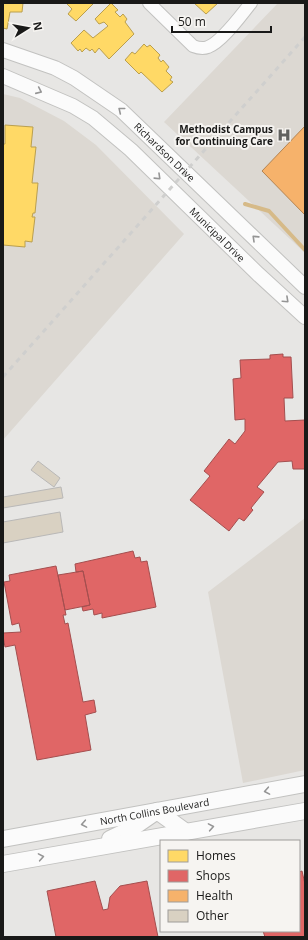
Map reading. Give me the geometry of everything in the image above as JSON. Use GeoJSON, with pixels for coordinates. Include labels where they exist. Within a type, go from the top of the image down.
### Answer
{"type":"FeatureCollection","features":[{"type":"Feature","properties":{"kind":"main road","name":"North Collins Boulevard"},"geometry":{"type":"LineString","coordinates":[[3,839],[305,784]]}},
{"type":"Feature","properties":{"kind":"main road"},"geometry":{"type":"LineString","coordinates":[[82,850],[132,829],[157,811],[186,832]]}},
{"type":"Feature","properties":{"kind":"main road"},"geometry":{"type":"LineString","coordinates":[[3,864],[305,811]]}},
{"type":"Feature","properties":{"kind":"street"},"geometry":{"type":"LineString","coordinates":[[148,3],[193,46],[199,48],[208,47],[218,41],[251,3]]}},
{"type":"Feature","properties":{"kind":"street","name":"Richardson Drive"},"geometry":{"type":"LineString","coordinates":[[3,50],[55,68],[74,78],[121,110],[305,287]]}},
{"type":"Feature","properties":{"kind":"street","name":"Municipal Drive"},"geometry":{"type":"LineString","coordinates":[[3,76],[73,106],[93,118],[130,150],[305,317]]}},
{"type":"Feature","properties":{"kind":"street"},"geometry":{"type":"LineString","coordinates":[[268,283],[283,266]]}},
{"type":"Feature","properties":{"kind":"shaded area"},"geometry":{"type":"Polygon","coordinates":[[[278,3],[305,3],[305,253],[164,122],[278,3]]]}},
{"type":"Feature","properties":{"kind":"shaded area"},"geometry":{"type":"Polygon","coordinates":[[[3,94],[20,98],[64,121],[96,145],[184,234],[3,440],[3,94]]]}},
{"type":"Feature","properties":{"kind":"shaded area"},"geometry":{"type":"Polygon","coordinates":[[[305,518],[305,770],[243,783],[208,592],[305,518]]]}},
{"type":"Feature","properties":{"kind":"building: Homes"},"geometry":{"type":"Polygon","coordinates":[[[3,3],[23,3],[22,12],[10,12],[7,29],[3,28],[3,3]]]}},
{"type":"Feature","properties":{"kind":"building: Homes"},"geometry":{"type":"Polygon","coordinates":[[[66,3],[94,3],[76,21],[68,14],[72,9],[66,3]]]}},
{"type":"Feature","properties":{"kind":"building: Homes"},"geometry":{"type":"Polygon","coordinates":[[[111,3],[118,10],[115,12],[120,17],[123,14],[127,19],[125,22],[134,34],[109,59],[99,48],[95,53],[92,49],[90,51],[86,48],[82,52],[80,49],[78,51],[71,43],[84,30],[93,38],[108,26],[104,22],[99,24],[95,19],[111,3]]]}},
{"type":"Feature","properties":{"kind":"building: Homes"},"geometry":{"type":"Polygon","coordinates":[[[194,3],[218,3],[206,14],[194,3]]]}},
{"type":"Feature","properties":{"kind":"building: Homes"},"geometry":{"type":"Polygon","coordinates":[[[144,44],[147,47],[150,45],[160,55],[158,58],[161,62],[163,60],[169,67],[166,71],[172,77],[170,80],[173,82],[162,92],[141,72],[139,74],[125,60],[132,52],[135,54],[144,44]]]}},
{"type":"Feature","properties":{"kind":"building: Homes"},"geometry":{"type":"Polygon","coordinates":[[[5,125],[33,127],[31,147],[36,147],[32,183],[38,183],[35,213],[33,213],[32,217],[35,217],[32,242],[25,241],[25,247],[3,245],[3,144],[5,144],[5,125]]]}},
{"type":"Feature","properties":{"kind":"building: Shops"},"geometry":{"type":"Polygon","coordinates":[[[283,354],[283,357],[291,357],[293,398],[284,398],[285,421],[305,420],[305,469],[293,469],[292,461],[278,462],[257,487],[264,492],[251,508],[253,510],[244,521],[239,518],[229,531],[190,500],[210,476],[204,471],[229,439],[235,444],[245,431],[245,419],[235,420],[233,379],[241,378],[240,360],[270,359],[270,355],[283,354]]]}},
{"type":"Feature","properties":{"kind":"building: Shops"},"geometry":{"type":"Polygon","coordinates":[[[133,551],[135,558],[140,557],[141,562],[147,561],[156,607],[102,618],[102,613],[94,615],[93,609],[83,611],[82,607],[90,605],[83,571],[76,572],[75,564],[133,551]]]}},
{"type":"Feature","properties":{"kind":"building: Shops"},"geometry":{"type":"Polygon","coordinates":[[[56,566],[66,615],[63,615],[65,624],[68,623],[83,702],[94,700],[96,712],[85,715],[91,750],[37,760],[15,645],[5,647],[3,633],[21,632],[19,623],[12,625],[4,582],[10,581],[9,575],[56,566]]]}},
{"type":"Feature","properties":{"kind":"building: Shops"},"geometry":{"type":"Polygon","coordinates":[[[83,571],[90,605],[65,610],[58,575],[83,571]]]}},
{"type":"Feature","properties":{"kind":"building: Shops"},"geometry":{"type":"Polygon","coordinates":[[[302,871],[305,884],[305,937],[265,937],[263,932],[300,932],[300,872],[302,871]]]}},
{"type":"Feature","properties":{"kind":"building: Shops"},"geometry":{"type":"Polygon","coordinates":[[[95,881],[103,910],[108,909],[110,897],[120,886],[147,881],[158,937],[56,937],[47,891],[95,881]]]}},
{"type":"Feature","properties":{"kind":"building: Health"},"geometry":{"type":"Polygon","coordinates":[[[305,126],[305,215],[262,171],[305,126]]]}},
{"type":"Feature","properties":{"kind":"building: Other"},"geometry":{"type":"Polygon","coordinates":[[[38,461],[60,478],[54,487],[31,470],[38,461]]]}},
{"type":"Feature","properties":{"kind":"building: Other"},"geometry":{"type":"Polygon","coordinates":[[[61,487],[63,498],[3,508],[3,497],[61,487]]]}},
{"type":"Feature","properties":{"kind":"building: Other"},"geometry":{"type":"Polygon","coordinates":[[[60,512],[63,532],[3,543],[3,522],[60,512]]]}},
{"type":"Feature","properties":{"kind":"waterway"},"geometry":{"type":"LineString","coordinates":[[245,204],[269,211],[305,250]]}},
{"type":"Feature","properties":{"kind":"railway"},"geometry":{"type":"LineString","coordinates":[[3,377],[305,37]]}},
{"type":"Feature","properties":{"kind":"place","name":"Methodist Campus for Continuing Care"},"geometry":{"type":"Point","coordinates":[284,135]}}]}
